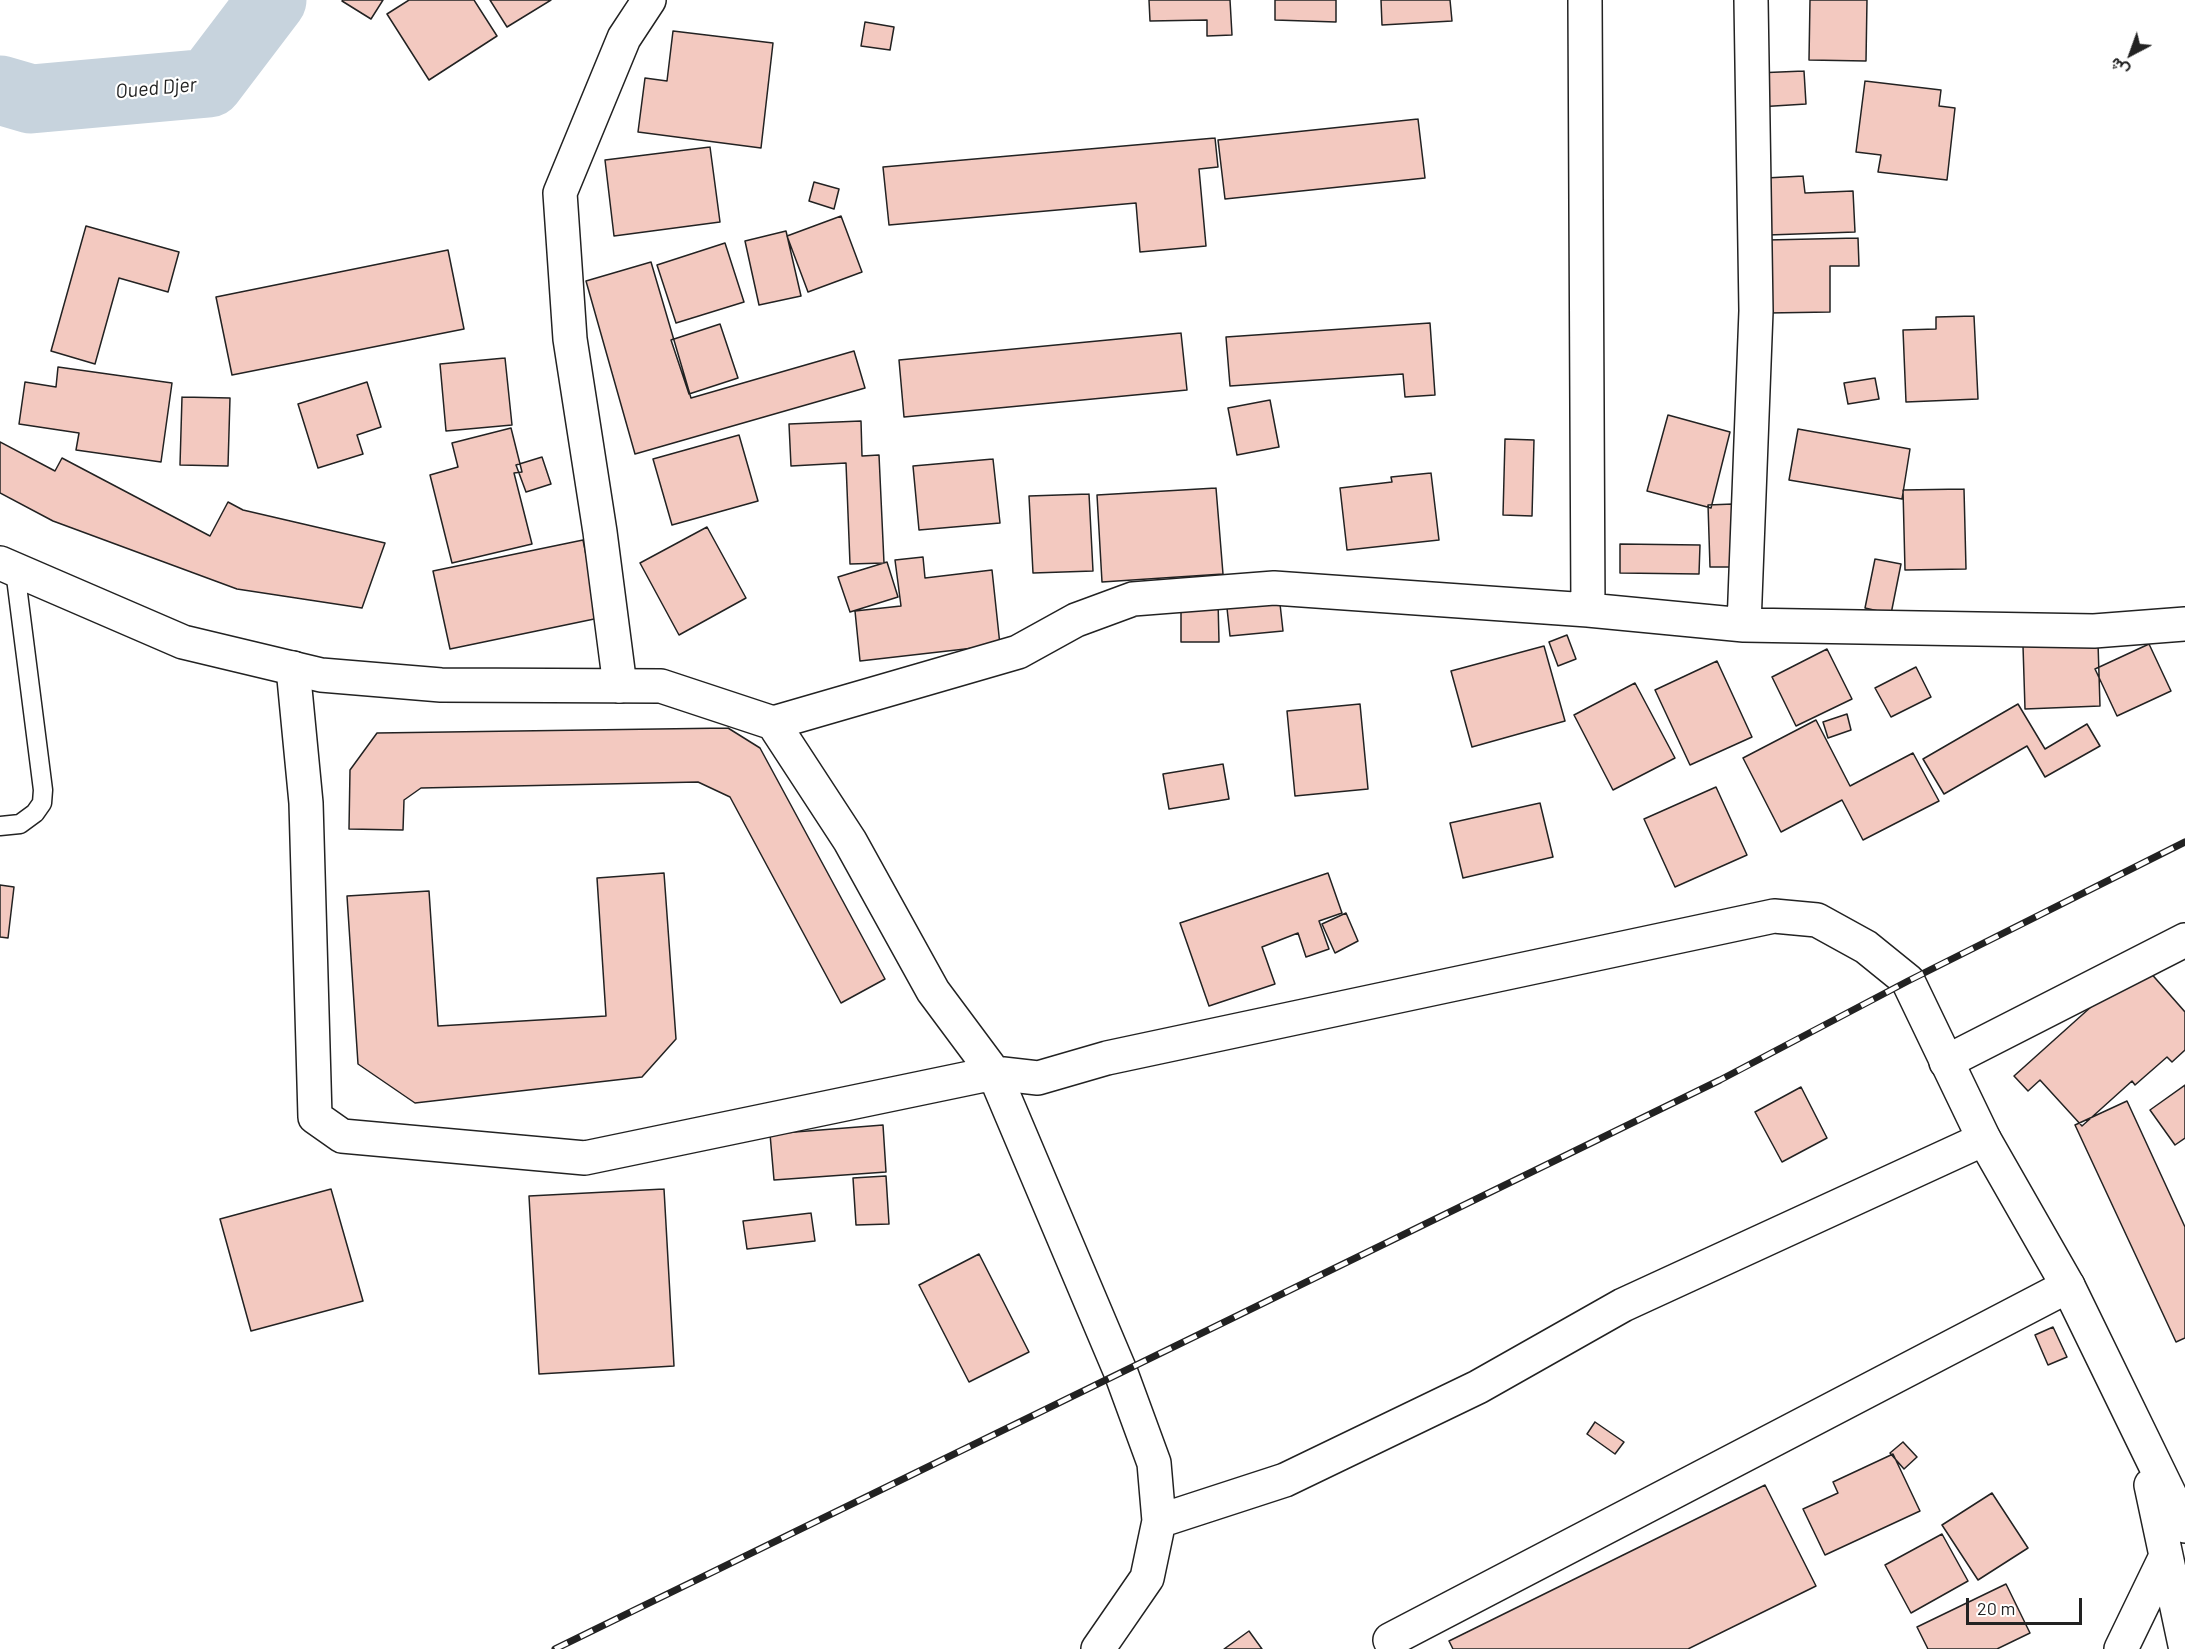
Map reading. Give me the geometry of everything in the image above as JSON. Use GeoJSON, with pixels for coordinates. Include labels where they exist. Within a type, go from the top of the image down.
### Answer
{"type":"FeatureCollection","features":[{"type":"Feature","properties":{"kind":"street"},"geometry":{"type":"LineString","coordinates":[[620,686],[600,532],[570,339],[560,193],[624,39],[649,0]]}},
{"type":"Feature","properties":{"kind":"street"},"geometry":{"type":"LineString","coordinates":[[1585,0],[1588,610]]}},
{"type":"Feature","properties":{"kind":"street"},"geometry":{"type":"LineString","coordinates":[[1744,625],[1756,310],[1751,0]]}},
{"type":"Feature","properties":{"kind":"street"},"geometry":{"type":"LineString","coordinates":[[7,566],[183,642],[321,675],[441,685],[661,687],[773,723],[1018,652],[1076,620],[1133,598],[1274,588],[1588,610],[1744,625],[2094,632],[2185,624]]}},
{"type":"Feature","properties":{"kind":"street"},"geometry":{"type":"LineString","coordinates":[[292,668],[306,803],[315,1117],[342,1136],[585,1158],[994,1073],[1038,1078],[1107,1058],[1774,916],[1817,920],[1866,946],[1908,981],[1984,1139],[2068,1286],[2185,1526]]}},
{"type":"Feature","properties":{"kind":"street"},"geometry":{"type":"LineString","coordinates":[[773,723],[850,841],[933,991],[994,1073],[1121,1373],[1154,1463],[1159,1521],[1147,1578],[1098,1649]]}},
{"type":"Feature","properties":{"kind":"street"},"geometry":{"type":"LineString","coordinates":[[1946,1062],[2185,940]]}},
{"type":"Feature","properties":{"kind":"street"},"geometry":{"type":"LineString","coordinates":[[1159,1521],[1285,1480],[1478,1387],[1623,1305],[1984,1139]]}},
{"type":"Feature","properties":{"kind":"street"},"geometry":{"type":"LineString","coordinates":[[1390,1640],[2068,1286]]}},
{"type":"Feature","properties":{"kind":"street"},"geometry":{"type":"LineString","coordinates":[[2140,1434],[2185,1645]]}},
{"type":"Feature","properties":{"kind":"street"},"geometry":{"type":"LineString","coordinates":[[2121,1649],[2166,1556]]}},
{"type":"Feature","properties":{"kind":"lane"},"geometry":{"type":"LineString","coordinates":[[0,826],[20,824],[35,813],[42,803],[43,790],[7,566]]}},
{"type":"Feature","properties":{"kind":"building"},"geometry":{"type":"Polygon","coordinates":[[[343,0],[383,0],[371,19],[343,0]]]}},
{"type":"Feature","properties":{"kind":"building"},"geometry":{"type":"Polygon","coordinates":[[[409,0],[474,0],[497,36],[429,80],[387,14],[409,0]]]}},
{"type":"Feature","properties":{"kind":"building"},"geometry":{"type":"Polygon","coordinates":[[[490,0],[551,0],[507,27],[490,0]]]}},
{"type":"Feature","properties":{"kind":"building"},"geometry":{"type":"Polygon","coordinates":[[[1149,0],[1230,0],[1232,35],[1207,36],[1207,20],[1150,21],[1149,0]]]}},
{"type":"Feature","properties":{"kind":"building"},"geometry":{"type":"Polygon","coordinates":[[[1275,0],[1336,0],[1336,22],[1275,20],[1275,0]]]}},
{"type":"Feature","properties":{"kind":"building"},"geometry":{"type":"Polygon","coordinates":[[[1381,0],[1450,0],[1452,21],[1382,25],[1381,0]]]}},
{"type":"Feature","properties":{"kind":"building"},"geometry":{"type":"Polygon","coordinates":[[[1810,0],[1867,0],[1866,61],[1809,60],[1810,0]]]}},
{"type":"Feature","properties":{"kind":"building"},"geometry":{"type":"Polygon","coordinates":[[[865,22],[894,27],[890,50],[861,46],[865,22]]]}},
{"type":"Feature","properties":{"kind":"building"},"geometry":{"type":"Polygon","coordinates":[[[673,31],[773,43],[761,148],[638,132],[645,78],[667,81],[673,31]]]}},
{"type":"Feature","properties":{"kind":"building"},"geometry":{"type":"Polygon","coordinates":[[[1804,71],[1806,104],[1758,107],[1756,73],[1804,71]]]}},
{"type":"Feature","properties":{"kind":"building"},"geometry":{"type":"Polygon","coordinates":[[[1865,81],[1941,90],[1939,106],[1955,108],[1947,180],[1878,172],[1881,155],[1856,152],[1865,81]]]}},
{"type":"Feature","properties":{"kind":"building"},"geometry":{"type":"Polygon","coordinates":[[[1418,119],[1425,178],[1225,199],[1218,140],[1418,119]]]}},
{"type":"Feature","properties":{"kind":"building"},"geometry":{"type":"Polygon","coordinates":[[[1215,138],[1218,167],[1199,169],[1206,246],[1140,252],[1136,203],[889,225],[883,167],[1215,138]]]}},
{"type":"Feature","properties":{"kind":"building"},"geometry":{"type":"Polygon","coordinates":[[[710,147],[720,222],[614,236],[605,160],[710,147]]]}},
{"type":"Feature","properties":{"kind":"building"},"geometry":{"type":"Polygon","coordinates":[[[1803,176],[1805,193],[1853,191],[1855,232],[1768,235],[1766,178],[1803,176]]]}},
{"type":"Feature","properties":{"kind":"building"},"geometry":{"type":"Polygon","coordinates":[[[814,182],[839,189],[834,209],[809,201],[814,182]]]}},
{"type":"Feature","properties":{"kind":"building"},"geometry":{"type":"Polygon","coordinates":[[[841,216],[862,272],[808,292],[787,236],[841,216]]]}},
{"type":"Feature","properties":{"kind":"building"},"geometry":{"type":"Polygon","coordinates":[[[86,226],[179,252],[168,292],[119,278],[95,364],[51,351],[86,226]]]}},
{"type":"Feature","properties":{"kind":"building"},"geometry":{"type":"Polygon","coordinates":[[[786,231],[801,296],[759,305],[745,241],[786,231]]]}},
{"type":"Feature","properties":{"kind":"building"},"geometry":{"type":"Polygon","coordinates":[[[1858,238],[1859,266],[1830,266],[1830,312],[1768,313],[1767,240],[1858,238]]]}},
{"type":"Feature","properties":{"kind":"building"},"geometry":{"type":"Polygon","coordinates":[[[725,243],[744,302],[676,323],[657,265],[725,243]]]}},
{"type":"Feature","properties":{"kind":"building"},"geometry":{"type":"Polygon","coordinates":[[[448,250],[464,329],[232,375],[216,297],[448,250]]]}},
{"type":"Feature","properties":{"kind":"building"},"geometry":{"type":"Polygon","coordinates":[[[651,262],[691,398],[854,351],[865,388],[635,454],[586,281],[651,262]]]}},
{"type":"Feature","properties":{"kind":"building"},"geometry":{"type":"Polygon","coordinates":[[[1974,316],[1978,399],[1906,402],[1903,330],[1936,329],[1936,317],[1974,316]]]}},
{"type":"Feature","properties":{"kind":"building"},"geometry":{"type":"Polygon","coordinates":[[[1430,323],[1435,395],[1405,397],[1403,374],[1230,386],[1226,337],[1430,323]]]}},
{"type":"Feature","properties":{"kind":"building"},"geometry":{"type":"Polygon","coordinates":[[[720,324],[738,378],[689,394],[671,340],[720,324]]]}},
{"type":"Feature","properties":{"kind":"building"},"geometry":{"type":"Polygon","coordinates":[[[1181,333],[1187,390],[904,417],[899,360],[1181,333]]]}},
{"type":"Feature","properties":{"kind":"building"},"geometry":{"type":"Polygon","coordinates":[[[505,358],[512,425],[446,431],[440,364],[505,358]]]}},
{"type":"Feature","properties":{"kind":"building"},"geometry":{"type":"Polygon","coordinates":[[[58,367],[172,383],[161,462],[76,450],[79,433],[19,424],[25,382],[56,387],[58,367]]]}},
{"type":"Feature","properties":{"kind":"building"},"geometry":{"type":"Polygon","coordinates":[[[1875,378],[1879,399],[1848,404],[1844,383],[1875,378]]]}},
{"type":"Feature","properties":{"kind":"building"},"geometry":{"type":"Polygon","coordinates":[[[367,382],[381,427],[357,435],[363,454],[318,468],[298,404],[367,382]]]}},
{"type":"Feature","properties":{"kind":"building"},"geometry":{"type":"Polygon","coordinates":[[[182,397],[230,398],[228,466],[180,465],[182,397]]]}},
{"type":"Feature","properties":{"kind":"building"},"geometry":{"type":"Polygon","coordinates":[[[1270,400],[1279,447],[1237,455],[1228,408],[1270,400]]]}},
{"type":"Feature","properties":{"kind":"building"},"geometry":{"type":"Polygon","coordinates":[[[1668,415],[1730,432],[1711,508],[1647,491],[1668,415]]]}},
{"type":"Feature","properties":{"kind":"building"},"geometry":{"type":"Polygon","coordinates":[[[861,421],[862,456],[879,455],[884,563],[850,564],[846,463],[791,466],[789,424],[861,421]]]}},
{"type":"Feature","properties":{"kind":"building"},"geometry":{"type":"Polygon","coordinates":[[[511,428],[522,472],[514,473],[532,544],[452,563],[430,475],[458,467],[452,443],[511,428]]]}},
{"type":"Feature","properties":{"kind":"building"},"geometry":{"type":"Polygon","coordinates":[[[1798,429],[1910,449],[1902,499],[1789,480],[1798,429]]]}},
{"type":"Feature","properties":{"kind":"building"},"geometry":{"type":"Polygon","coordinates":[[[739,435],[758,501],[672,525],[653,459],[739,435]]]}},
{"type":"Feature","properties":{"kind":"building"},"geometry":{"type":"Polygon","coordinates":[[[1505,439],[1534,440],[1532,516],[1503,515],[1505,439]]]}},
{"type":"Feature","properties":{"kind":"building"},"geometry":{"type":"Polygon","coordinates":[[[0,442],[55,471],[62,458],[210,536],[228,502],[243,510],[385,543],[362,608],[237,589],[53,521],[0,493],[0,442]]]}},
{"type":"Feature","properties":{"kind":"building"},"geometry":{"type":"Polygon","coordinates":[[[542,457],[551,484],[526,492],[516,465],[542,457]]]}},
{"type":"Feature","properties":{"kind":"building"},"geometry":{"type":"Polygon","coordinates":[[[993,459],[1000,523],[919,530],[913,466],[993,459]]]}},
{"type":"Feature","properties":{"kind":"building"},"geometry":{"type":"Polygon","coordinates":[[[1431,473],[1439,540],[1347,550],[1340,488],[1392,482],[1391,477],[1431,473]]]}},
{"type":"Feature","properties":{"kind":"building"},"geometry":{"type":"Polygon","coordinates":[[[1216,488],[1223,574],[1102,582],[1097,495],[1216,488]]]}},
{"type":"Feature","properties":{"kind":"building"},"geometry":{"type":"Polygon","coordinates":[[[1964,489],[1966,569],[1905,570],[1903,490],[1964,489]]]}},
{"type":"Feature","properties":{"kind":"building"},"geometry":{"type":"Polygon","coordinates":[[[1089,494],[1093,571],[1033,573],[1029,496],[1089,494]]]}},
{"type":"Feature","properties":{"kind":"building"},"geometry":{"type":"Polygon","coordinates":[[[1733,504],[1734,567],[1710,567],[1708,505],[1733,504]]]}},
{"type":"Feature","properties":{"kind":"building"},"geometry":{"type":"Polygon","coordinates":[[[707,527],[746,598],[679,635],[640,563],[707,527]]]}},
{"type":"Feature","properties":{"kind":"building"},"geometry":{"type":"Polygon","coordinates":[[[583,540],[599,618],[450,649],[433,571],[583,540]]]}},
{"type":"Feature","properties":{"kind":"building"},"geometry":{"type":"Polygon","coordinates":[[[1620,544],[1700,545],[1699,574],[1620,573],[1620,544]]]}},
{"type":"Feature","properties":{"kind":"building"},"geometry":{"type":"Polygon","coordinates":[[[923,557],[925,578],[992,570],[1000,645],[860,661],[855,611],[901,606],[895,560],[923,557]]]}},
{"type":"Feature","properties":{"kind":"building"},"geometry":{"type":"Polygon","coordinates":[[[1875,559],[1901,564],[1891,614],[1865,608],[1875,559]]]}},
{"type":"Feature","properties":{"kind":"building"},"geometry":{"type":"Polygon","coordinates":[[[887,562],[898,597],[850,612],[838,577],[887,562]]]}},
{"type":"Feature","properties":{"kind":"building"},"geometry":{"type":"Polygon","coordinates":[[[1279,595],[1283,631],[1230,636],[1226,599],[1279,595]]]}},
{"type":"Feature","properties":{"kind":"building"},"geometry":{"type":"Polygon","coordinates":[[[1181,600],[1218,600],[1219,642],[1181,642],[1181,600]]]}},
{"type":"Feature","properties":{"kind":"building"},"geometry":{"type":"Polygon","coordinates":[[[1567,635],[1576,659],[1558,666],[1549,642],[1567,635]]]}},
{"type":"Feature","properties":{"kind":"building"},"geometry":{"type":"Polygon","coordinates":[[[2098,643],[2100,706],[2025,709],[2023,646],[2098,643]]]}},
{"type":"Feature","properties":{"kind":"building"},"geometry":{"type":"Polygon","coordinates":[[[2149,644],[2171,691],[2117,716],[2095,669],[2149,644]]]}},
{"type":"Feature","properties":{"kind":"building"},"geometry":{"type":"Polygon","coordinates":[[[1544,646],[1565,721],[1472,747],[1451,671],[1544,646]]]}},
{"type":"Feature","properties":{"kind":"building"},"geometry":{"type":"Polygon","coordinates":[[[1827,649],[1852,699],[1796,726],[1772,677],[1827,649]]]}},
{"type":"Feature","properties":{"kind":"building"},"geometry":{"type":"Polygon","coordinates":[[[1717,661],[1752,737],[1690,765],[1655,690],[1717,661]]]}},
{"type":"Feature","properties":{"kind":"building"},"geometry":{"type":"Polygon","coordinates":[[[1916,667],[1931,697],[1891,717],[1875,688],[1916,667]]]}},
{"type":"Feature","properties":{"kind":"building"},"geometry":{"type":"Polygon","coordinates":[[[1635,683],[1675,758],[1613,790],[1574,715],[1635,683]]]}},
{"type":"Feature","properties":{"kind":"building"},"geometry":{"type":"Polygon","coordinates":[[[1360,704],[1368,789],[1295,796],[1287,711],[1360,704]]]}},
{"type":"Feature","properties":{"kind":"building"},"geometry":{"type":"Polygon","coordinates":[[[2018,704],[2045,749],[2087,724],[2100,746],[2045,777],[2027,746],[1944,794],[1923,759],[2018,704]]]}},
{"type":"Feature","properties":{"kind":"building"},"geometry":{"type":"Polygon","coordinates":[[[1847,714],[1851,730],[1828,738],[1823,722],[1847,714]]]}},
{"type":"Feature","properties":{"kind":"building"},"geometry":{"type":"Polygon","coordinates":[[[1816,720],[1850,786],[1913,753],[1939,801],[1863,840],[1842,800],[1781,832],[1743,758],[1816,720]]]}},
{"type":"Feature","properties":{"kind":"building"},"geometry":{"type":"Polygon","coordinates":[[[728,728],[760,748],[885,979],[841,1003],[730,797],[698,782],[421,788],[404,800],[403,830],[349,829],[350,770],[377,733],[728,728]]]}},
{"type":"Feature","properties":{"kind":"building"},"geometry":{"type":"Polygon","coordinates":[[[1223,764],[1229,799],[1169,809],[1163,774],[1223,764]]]}},
{"type":"Feature","properties":{"kind":"building"},"geometry":{"type":"Polygon","coordinates":[[[1716,787],[1747,855],[1675,887],[1644,819],[1716,787]]]}},
{"type":"Feature","properties":{"kind":"building"},"geometry":{"type":"Polygon","coordinates":[[[1540,803],[1553,857],[1463,878],[1450,823],[1540,803]]]}},
{"type":"Feature","properties":{"kind":"building"},"geometry":{"type":"Polygon","coordinates":[[[664,873],[676,1039],[642,1077],[415,1103],[358,1064],[347,896],[429,891],[438,1026],[606,1016],[597,878],[664,873]]]}},
{"type":"Feature","properties":{"kind":"building"},"geometry":{"type":"Polygon","coordinates":[[[1328,873],[1342,913],[1319,921],[1329,949],[1306,957],[1298,933],[1262,947],[1275,984],[1209,1006],[1180,923],[1328,873]]]}},
{"type":"Feature","properties":{"kind":"building"},"geometry":{"type":"Polygon","coordinates":[[[0,885],[14,887],[8,938],[0,937],[0,885]]]}},
{"type":"Feature","properties":{"kind":"building"},"geometry":{"type":"Polygon","coordinates":[[[1346,913],[1358,941],[1335,953],[1322,924],[1346,913]]]}},
{"type":"Feature","properties":{"kind":"building"},"geometry":{"type":"Polygon","coordinates":[[[2141,962],[2185,1012],[2185,1050],[2172,1062],[2167,1057],[2135,1085],[2132,1081],[2082,1126],[2040,1080],[2028,1091],[2014,1076],[2141,962]]]}},
{"type":"Feature","properties":{"kind":"building"},"geometry":{"type":"Polygon","coordinates":[[[2185,1085],[2185,1138],[2175,1145],[2150,1110],[2185,1085]]]}},
{"type":"Feature","properties":{"kind":"building"},"geometry":{"type":"Polygon","coordinates":[[[1801,1087],[1827,1138],[1782,1162],[1755,1112],[1801,1087]]]}},
{"type":"Feature","properties":{"kind":"building"},"geometry":{"type":"Polygon","coordinates":[[[2127,1101],[2185,1227],[2185,1338],[2176,1342],[2075,1125],[2127,1101]]]}},
{"type":"Feature","properties":{"kind":"building"},"geometry":{"type":"Polygon","coordinates":[[[883,1125],[886,1172],[774,1180],[770,1134],[883,1125]]]}},
{"type":"Feature","properties":{"kind":"building"},"geometry":{"type":"Polygon","coordinates":[[[886,1176],[889,1224],[856,1225],[853,1178],[886,1176]]]}},
{"type":"Feature","properties":{"kind":"building"},"geometry":{"type":"Polygon","coordinates":[[[331,1189],[363,1301],[251,1331],[220,1219],[331,1189]]]}},
{"type":"Feature","properties":{"kind":"building"},"geometry":{"type":"Polygon","coordinates":[[[664,1189],[674,1366],[539,1374],[529,1196],[664,1189]]]}},
{"type":"Feature","properties":{"kind":"building"},"geometry":{"type":"Polygon","coordinates":[[[811,1213],[815,1241],[747,1249],[743,1221],[811,1213]]]}},
{"type":"Feature","properties":{"kind":"building"},"geometry":{"type":"Polygon","coordinates":[[[979,1254],[1029,1352],[969,1382],[919,1285],[979,1254]]]}},
{"type":"Feature","properties":{"kind":"building"},"geometry":{"type":"Polygon","coordinates":[[[2053,1327],[2067,1357],[2048,1365],[2035,1335],[2053,1327]]]}},
{"type":"Feature","properties":{"kind":"building"},"geometry":{"type":"Polygon","coordinates":[[[1595,1422],[1624,1442],[1615,1454],[1587,1434],[1595,1422]]]}},
{"type":"Feature","properties":{"kind":"building"},"geometry":{"type":"Polygon","coordinates":[[[1903,1442],[1917,1457],[1904,1469],[1890,1453],[1903,1442]]]}},
{"type":"Feature","properties":{"kind":"building"},"geometry":{"type":"Polygon","coordinates":[[[1893,1454],[1920,1511],[1825,1555],[1803,1509],[1838,1493],[1833,1482],[1893,1454]]]}},
{"type":"Feature","properties":{"kind":"building"},"geometry":{"type":"Polygon","coordinates":[[[1765,1485],[1816,1586],[1688,1649],[1453,1649],[1449,1641],[1765,1485]]]}},
{"type":"Feature","properties":{"kind":"building"},"geometry":{"type":"Polygon","coordinates":[[[1992,1493],[2028,1548],[1978,1580],[1942,1525],[1992,1493]]]}},
{"type":"Feature","properties":{"kind":"building"},"geometry":{"type":"Polygon","coordinates":[[[1942,1534],[1968,1581],[1911,1613],[1885,1565],[1942,1534]]]}},
{"type":"Feature","properties":{"kind":"building"},"geometry":{"type":"Polygon","coordinates":[[[2006,1584],[2030,1633],[1997,1649],[1928,1649],[1917,1627],[2006,1584]]]}},
{"type":"Feature","properties":{"kind":"building"},"geometry":{"type":"Polygon","coordinates":[[[1249,1631],[1262,1649],[1224,1649],[1249,1631]]]}},
{"type":"Feature","properties":{"kind":"waterway","name":"Oued Djer"},"geometry":{"type":"LineString","coordinates":[[0,90],[31,99],[209,83],[272,0]]}},
{"type":"Feature","properties":{"kind":"railway"},"geometry":{"type":"LineString","coordinates":[[555,1649],[1720,1080],[1908,981],[2185,842]]}}]}
